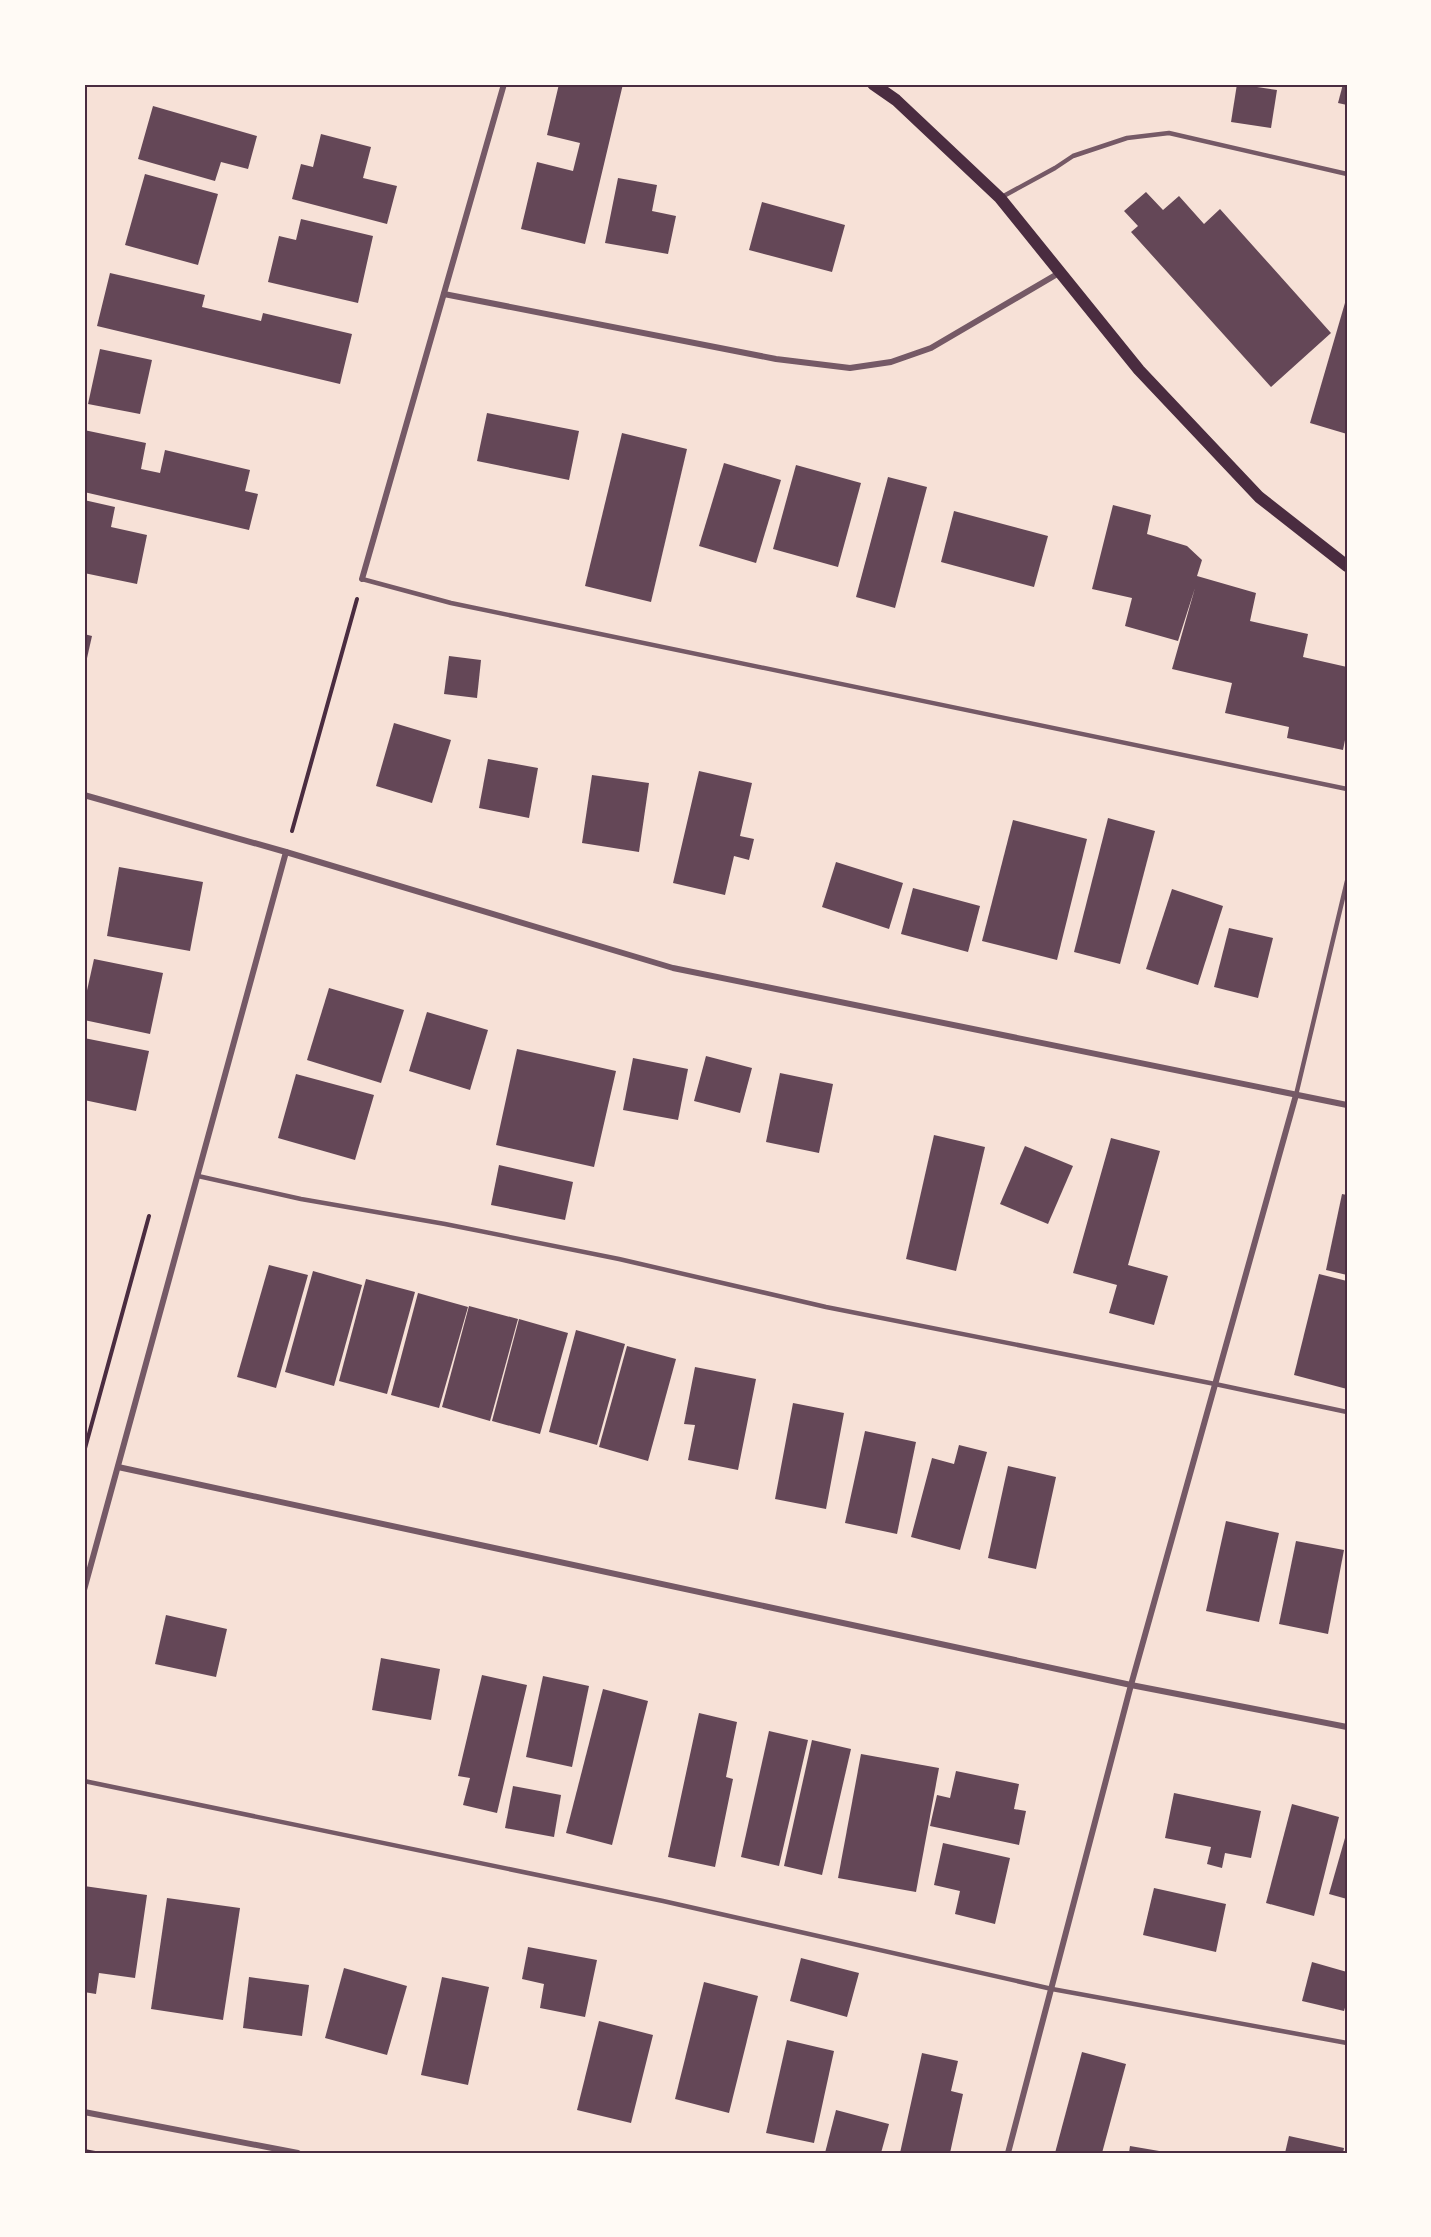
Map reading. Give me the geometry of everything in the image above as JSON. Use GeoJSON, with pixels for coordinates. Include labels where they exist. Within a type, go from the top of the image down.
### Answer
{"type":"FeatureCollection","features":[{"type":"Feature","properties":{"kind":"main road"},"geometry":{"type":"LineString","coordinates":[[873,84],[896,100],[1000,198],[1139,370],[1259,497],[1347,566]]}},
{"type":"Feature","properties":{"kind":"street"},"geometry":{"type":"LineString","coordinates":[[362,579],[504,84]]}},
{"type":"Feature","properties":{"kind":"street"},"geometry":{"type":"LineString","coordinates":[[444,294],[766,357],[850,368],[891,362],[931,348],[1059,273]]}},
{"type":"Feature","properties":{"kind":"street"},"geometry":{"type":"LineString","coordinates":[[84,795],[286,852],[673,968],[1347,1105]]}},
{"type":"Feature","properties":{"kind":"street"},"geometry":{"type":"LineString","coordinates":[[84,1590],[286,852]]}},
{"type":"Feature","properties":{"kind":"street"},"geometry":{"type":"LineString","coordinates":[[1008,2153],[1131,1685],[1296,1095]]}},
{"type":"Feature","properties":{"kind":"street"},"geometry":{"type":"LineString","coordinates":[[118,1467],[1131,1685],[1347,1727]]}},
{"type":"Feature","properties":{"kind":"street"},"geometry":{"type":"LineString","coordinates":[[84,2112],[298,2153]]}},
{"type":"Feature","properties":{"kind":"lane"},"geometry":{"type":"LineString","coordinates":[[1000,198],[1073,156],[1127,138],[1169,134],[1347,174]]}},
{"type":"Feature","properties":{"kind":"lane"},"geometry":{"type":"LineString","coordinates":[[362,579],[451,603],[1347,789]]}},
{"type":"Feature","properties":{"kind":"lane"},"geometry":{"type":"LineString","coordinates":[[1296,1095],[1347,881]]}},
{"type":"Feature","properties":{"kind":"lane"},"geometry":{"type":"LineString","coordinates":[[198,1176],[301,1199],[445,1224],[619,1259],[826,1307],[1347,1412]]}},
{"type":"Feature","properties":{"kind":"lane"},"geometry":{"type":"LineString","coordinates":[[84,1781],[663,1901],[1052,1989],[1347,2043]]}},
{"type":"Feature","properties":{"kind":"path"},"geometry":{"type":"LineString","coordinates":[[286,852],[362,579]]}},
{"type":"Feature","properties":{"kind":"path"},"geometry":{"type":"LineString","coordinates":[[84,1452],[149,1216]]}},
{"type":"Feature","properties":{"kind":"path"},"geometry":{"type":"LineString","coordinates":[[84,2151],[95,2153]]}},
{"type":"Feature","properties":{"kind":"building"},"geometry":{"type":"Polygon","coordinates":[[[559,84],[623,84],[585,244],[521,229],[537,162],[573,171],[580,143],[547,135],[559,84]]]}},
{"type":"Feature","properties":{"kind":"building"},"geometry":{"type":"Polygon","coordinates":[[[1237,84],[1277,90],[1271,128],[1231,122],[1237,84]]]}},
{"type":"Feature","properties":{"kind":"building"},"geometry":{"type":"Polygon","coordinates":[[[1343,84],[1347,84],[1347,105],[1338,103],[1343,84]]]}},
{"type":"Feature","properties":{"kind":"building"},"geometry":{"type":"Polygon","coordinates":[[[153,106],[257,136],[248,169],[221,162],[215,181],[138,159],[153,106]]]}},
{"type":"Feature","properties":{"kind":"building"},"geometry":{"type":"Polygon","coordinates":[[[321,134],[371,147],[363,178],[397,186],[387,224],[292,199],[301,164],[313,167],[321,134]]]}},
{"type":"Feature","properties":{"kind":"building"},"geometry":{"type":"Polygon","coordinates":[[[145,174],[218,194],[198,265],[125,245],[145,174]]]}},
{"type":"Feature","properties":{"kind":"building"},"geometry":{"type":"Polygon","coordinates":[[[618,178],[657,185],[652,211],[676,216],[668,254],[605,243],[618,178]]]}},
{"type":"Feature","properties":{"kind":"building"},"geometry":{"type":"Polygon","coordinates":[[[1146,192],[1163,210],[1179,196],[1204,224],[1220,209],[1331,333],[1271,387],[1131,232],[1138,226],[1124,211],[1146,192]]]}},
{"type":"Feature","properties":{"kind":"building"},"geometry":{"type":"Polygon","coordinates":[[[762,202],[845,225],[832,272],[749,250],[762,202]]]}},
{"type":"Feature","properties":{"kind":"building"},"geometry":{"type":"Polygon","coordinates":[[[301,219],[373,236],[358,303],[268,282],[279,236],[296,240],[301,219]]]}},
{"type":"Feature","properties":{"kind":"building"},"geometry":{"type":"Polygon","coordinates":[[[110,273],[205,295],[202,307],[261,321],[263,313],[352,334],[340,384],[97,326],[110,273]]]}},
{"type":"Feature","properties":{"kind":"building"},"geometry":{"type":"Polygon","coordinates":[[[1347,296],[1347,434],[1310,423],[1347,296]]]}},
{"type":"Feature","properties":{"kind":"building"},"geometry":{"type":"Polygon","coordinates":[[[100,349],[152,360],[140,414],[88,404],[100,349]]]}},
{"type":"Feature","properties":{"kind":"building"},"geometry":{"type":"Polygon","coordinates":[[[487,413],[579,431],[569,480],[477,461],[487,413]]]}},
{"type":"Feature","properties":{"kind":"building"},"geometry":{"type":"Polygon","coordinates":[[[84,430],[146,443],[141,469],[160,473],[165,450],[250,470],[245,491],[258,494],[249,530],[84,492],[84,430]]]}},
{"type":"Feature","properties":{"kind":"building"},"geometry":{"type":"Polygon","coordinates":[[[622,433],[687,449],[651,602],[585,586],[622,433]]]}},
{"type":"Feature","properties":{"kind":"building"},"geometry":{"type":"Polygon","coordinates":[[[724,463],[781,480],[756,563],[699,546],[724,463]]]}},
{"type":"Feature","properties":{"kind":"building"},"geometry":{"type":"Polygon","coordinates":[[[796,465],[861,483],[838,567],[773,549],[796,465]]]}},
{"type":"Feature","properties":{"kind":"building"},"geometry":{"type":"Polygon","coordinates":[[[888,477],[927,487],[895,608],[856,597],[888,477]]]}},
{"type":"Feature","properties":{"kind":"building"},"geometry":{"type":"Polygon","coordinates":[[[84,500],[115,507],[111,527],[147,535],[137,584],[84,573],[84,500]]]}},
{"type":"Feature","properties":{"kind":"building"},"geometry":{"type":"Polygon","coordinates":[[[1113,505],[1151,515],[1147,534],[1187,546],[1202,560],[1197,576],[1256,593],[1250,621],[1308,634],[1303,657],[1347,667],[1347,730],[1343,750],[1287,738],[1289,727],[1225,713],[1232,683],[1172,669],[1195,588],[1178,641],[1125,626],[1132,598],[1092,589],[1113,505]]]}},
{"type":"Feature","properties":{"kind":"building"},"geometry":{"type":"Polygon","coordinates":[[[954,511],[1048,536],[1034,587],[941,562],[954,511]]]}},
{"type":"Feature","properties":{"kind":"building"},"geometry":{"type":"Polygon","coordinates":[[[84,634],[92,636],[85,667],[84,667],[84,634]]]}},
{"type":"Feature","properties":{"kind":"building"},"geometry":{"type":"Polygon","coordinates":[[[449,656],[481,660],[477,698],[444,694],[449,656]]]}},
{"type":"Feature","properties":{"kind":"building"},"geometry":{"type":"Polygon","coordinates":[[[394,723],[451,740],[432,803],[376,786],[394,723]]]}},
{"type":"Feature","properties":{"kind":"building"},"geometry":{"type":"Polygon","coordinates":[[[488,759],[538,768],[529,818],[479,808],[488,759]]]}},
{"type":"Feature","properties":{"kind":"building"},"geometry":{"type":"Polygon","coordinates":[[[699,771],[752,783],[740,836],[754,839],[749,860],[734,856],[725,895],[673,883],[699,771]]]}},
{"type":"Feature","properties":{"kind":"building"},"geometry":{"type":"Polygon","coordinates":[[[592,775],[649,783],[639,852],[582,843],[592,775]]]}},
{"type":"Feature","properties":{"kind":"building"},"geometry":{"type":"Polygon","coordinates":[[[1108,818],[1155,831],[1120,964],[1074,952],[1108,818]]]}},
{"type":"Feature","properties":{"kind":"building"},"geometry":{"type":"Polygon","coordinates":[[[1013,820],[1087,839],[1057,960],[982,941],[1013,820]]]}},
{"type":"Feature","properties":{"kind":"building"},"geometry":{"type":"Polygon","coordinates":[[[836,862],[903,883],[889,929],[822,907],[836,862]]]}},
{"type":"Feature","properties":{"kind":"building"},"geometry":{"type":"Polygon","coordinates":[[[119,867],[203,882],[190,951],[107,936],[119,867]]]}},
{"type":"Feature","properties":{"kind":"building"},"geometry":{"type":"Polygon","coordinates":[[[913,888],[980,906],[968,952],[901,934],[913,888]]]}},
{"type":"Feature","properties":{"kind":"building"},"geometry":{"type":"Polygon","coordinates":[[[1172,889],[1223,906],[1198,985],[1146,969],[1172,889]]]}},
{"type":"Feature","properties":{"kind":"building"},"geometry":{"type":"Polygon","coordinates":[[[1229,928],[1273,938],[1258,998],[1214,987],[1229,928]]]}},
{"type":"Feature","properties":{"kind":"building"},"geometry":{"type":"Polygon","coordinates":[[[94,959],[163,973],[150,1034],[84,1020],[84,1004],[94,959]]]}},
{"type":"Feature","properties":{"kind":"building"},"geometry":{"type":"Polygon","coordinates":[[[329,988],[404,1010],[381,1083],[307,1060],[329,988]]]}},
{"type":"Feature","properties":{"kind":"building"},"geometry":{"type":"Polygon","coordinates":[[[427,1012],[488,1030],[470,1090],[409,1071],[427,1012]]]}},
{"type":"Feature","properties":{"kind":"building"},"geometry":{"type":"Polygon","coordinates":[[[84,1038],[149,1051],[136,1111],[84,1100],[84,1038]]]}},
{"type":"Feature","properties":{"kind":"building"},"geometry":{"type":"Polygon","coordinates":[[[517,1049],[616,1071],[594,1167],[496,1145],[517,1049]]]}},
{"type":"Feature","properties":{"kind":"building"},"geometry":{"type":"Polygon","coordinates":[[[706,1056],[752,1068],[740,1113],[694,1101],[706,1056]]]}},
{"type":"Feature","properties":{"kind":"building"},"geometry":{"type":"Polygon","coordinates":[[[633,1058],[688,1069],[678,1120],[623,1110],[633,1058]]]}},
{"type":"Feature","properties":{"kind":"building"},"geometry":{"type":"Polygon","coordinates":[[[780,1073],[833,1084],[819,1153],[766,1142],[780,1073]]]}},
{"type":"Feature","properties":{"kind":"building"},"geometry":{"type":"Polygon","coordinates":[[[296,1074],[374,1095],[355,1160],[278,1138],[296,1074]]]}},
{"type":"Feature","properties":{"kind":"building"},"geometry":{"type":"Polygon","coordinates":[[[934,1135],[985,1147],[956,1271],[906,1259],[934,1135]]]}},
{"type":"Feature","properties":{"kind":"building"},"geometry":{"type":"Polygon","coordinates":[[[1111,1138],[1160,1151],[1128,1265],[1168,1276],[1154,1325],[1109,1313],[1117,1285],[1073,1273],[1111,1138]]]}},
{"type":"Feature","properties":{"kind":"building"},"geometry":{"type":"Polygon","coordinates":[[[1025,1146],[1073,1166],[1048,1224],[1000,1204],[1025,1146]]]}},
{"type":"Feature","properties":{"kind":"building"},"geometry":{"type":"Polygon","coordinates":[[[499,1165],[573,1182],[565,1220],[491,1205],[499,1165]]]}},
{"type":"Feature","properties":{"kind":"building"},"geometry":{"type":"Polygon","coordinates":[[[1342,1194],[1347,1195],[1347,1275],[1326,1270],[1342,1194]]]}},
{"type":"Feature","properties":{"kind":"building"},"geometry":{"type":"Polygon","coordinates":[[[269,1265],[308,1275],[276,1388],[237,1377],[269,1265]]]}},
{"type":"Feature","properties":{"kind":"building"},"geometry":{"type":"Polygon","coordinates":[[[313,1271],[362,1285],[334,1386],[285,1372],[313,1271]]]}},
{"type":"Feature","properties":{"kind":"building"},"geometry":{"type":"Polygon","coordinates":[[[1319,1274],[1347,1281],[1347,1389],[1294,1375],[1319,1274]]]}},
{"type":"Feature","properties":{"kind":"building"},"geometry":{"type":"Polygon","coordinates":[[[366,1279],[415,1292],[387,1394],[339,1381],[366,1279]]]}},
{"type":"Feature","properties":{"kind":"building"},"geometry":{"type":"Polygon","coordinates":[[[418,1293],[468,1307],[439,1408],[391,1395],[418,1293]]]}},
{"type":"Feature","properties":{"kind":"building"},"geometry":{"type":"Polygon","coordinates":[[[469,1306],[518,1319],[490,1421],[442,1407],[469,1306]]]}},
{"type":"Feature","properties":{"kind":"building"},"geometry":{"type":"Polygon","coordinates":[[[519,1319],[568,1333],[540,1434],[492,1421],[519,1319]]]}},
{"type":"Feature","properties":{"kind":"building"},"geometry":{"type":"Polygon","coordinates":[[[576,1330],[625,1344],[597,1445],[549,1432],[576,1330]]]}},
{"type":"Feature","properties":{"kind":"building"},"geometry":{"type":"Polygon","coordinates":[[[627,1346],[676,1359],[648,1461],[599,1447],[627,1346]]]}},
{"type":"Feature","properties":{"kind":"building"},"geometry":{"type":"Polygon","coordinates":[[[695,1367],[756,1379],[738,1470],[688,1460],[695,1425],[684,1424],[695,1367]]]}},
{"type":"Feature","properties":{"kind":"building"},"geometry":{"type":"Polygon","coordinates":[[[793,1403],[844,1413],[826,1509],[775,1499],[793,1403]]]}},
{"type":"Feature","properties":{"kind":"building"},"geometry":{"type":"Polygon","coordinates":[[[865,1431],[916,1442],[897,1534],[845,1523],[865,1431]]]}},
{"type":"Feature","properties":{"kind":"building"},"geometry":{"type":"Polygon","coordinates":[[[959,1445],[987,1452],[960,1550],[911,1537],[932,1458],[954,1464],[959,1445]]]}},
{"type":"Feature","properties":{"kind":"building"},"geometry":{"type":"Polygon","coordinates":[[[1008,1466],[1056,1477],[1036,1569],[988,1558],[1008,1466]]]}},
{"type":"Feature","properties":{"kind":"building"},"geometry":{"type":"Polygon","coordinates":[[[1226,1521],[1279,1533],[1259,1622],[1206,1611],[1226,1521]]]}},
{"type":"Feature","properties":{"kind":"building"},"geometry":{"type":"Polygon","coordinates":[[[1296,1541],[1344,1550],[1328,1634],[1279,1624],[1296,1541]]]}},
{"type":"Feature","properties":{"kind":"building"},"geometry":{"type":"Polygon","coordinates":[[[166,1615],[227,1629],[216,1677],[155,1664],[166,1615]]]}},
{"type":"Feature","properties":{"kind":"building"},"geometry":{"type":"Polygon","coordinates":[[[381,1658],[440,1669],[431,1720],[372,1710],[381,1658]]]}},
{"type":"Feature","properties":{"kind":"building"},"geometry":{"type":"Polygon","coordinates":[[[482,1675],[527,1685],[497,1813],[463,1805],[470,1778],[458,1776],[482,1675]]]}},
{"type":"Feature","properties":{"kind":"building"},"geometry":{"type":"Polygon","coordinates":[[[543,1676],[589,1686],[572,1767],[526,1757],[543,1676]]]}},
{"type":"Feature","properties":{"kind":"building"},"geometry":{"type":"Polygon","coordinates":[[[603,1689],[648,1701],[612,1845],[566,1833],[603,1689]]]}},
{"type":"Feature","properties":{"kind":"building"},"geometry":{"type":"Polygon","coordinates":[[[699,1713],[737,1722],[726,1777],[733,1779],[715,1867],[668,1857],[699,1713]]]}},
{"type":"Feature","properties":{"kind":"building"},"geometry":{"type":"Polygon","coordinates":[[[769,1731],[808,1740],[779,1866],[741,1857],[769,1731]]]}},
{"type":"Feature","properties":{"kind":"building"},"geometry":{"type":"Polygon","coordinates":[[[812,1740],[851,1749],[822,1875],[784,1866],[812,1740]]]}},
{"type":"Feature","properties":{"kind":"building"},"geometry":{"type":"Polygon","coordinates":[[[861,1754],[939,1768],[916,1892],[838,1878],[861,1754]]]}},
{"type":"Feature","properties":{"kind":"building"},"geometry":{"type":"Polygon","coordinates":[[[956,1771],[1019,1784],[1014,1809],[1026,1811],[1019,1845],[930,1826],[937,1795],[950,1798],[956,1771]]]}},
{"type":"Feature","properties":{"kind":"building"},"geometry":{"type":"Polygon","coordinates":[[[513,1786],[561,1795],[554,1837],[505,1828],[513,1786]]]}},
{"type":"Feature","properties":{"kind":"building"},"geometry":{"type":"Polygon","coordinates":[[[1174,1793],[1261,1811],[1251,1858],[1225,1853],[1222,1868],[1207,1864],[1211,1847],[1165,1838],[1174,1793]]]}},
{"type":"Feature","properties":{"kind":"building"},"geometry":{"type":"Polygon","coordinates":[[[1292,1804],[1339,1817],[1314,1916],[1266,1903],[1292,1804]]]}},
{"type":"Feature","properties":{"kind":"building"},"geometry":{"type":"Polygon","coordinates":[[[1347,1831],[1347,1899],[1329,1894],[1347,1831]]]}},
{"type":"Feature","properties":{"kind":"building"},"geometry":{"type":"Polygon","coordinates":[[[943,1843],[1010,1858],[995,1924],[955,1914],[960,1891],[934,1885],[943,1843]]]}},
{"type":"Feature","properties":{"kind":"building"},"geometry":{"type":"Polygon","coordinates":[[[84,1886],[147,1895],[135,1978],[99,1973],[96,1994],[84,1992],[84,1886]]]}},
{"type":"Feature","properties":{"kind":"building"},"geometry":{"type":"Polygon","coordinates":[[[1154,1888],[1226,1904],[1216,1952],[1143,1935],[1154,1888]]]}},
{"type":"Feature","properties":{"kind":"building"},"geometry":{"type":"Polygon","coordinates":[[[167,1898],[240,1908],[223,2020],[151,2009],[167,1898]]]}},
{"type":"Feature","properties":{"kind":"building"},"geometry":{"type":"Polygon","coordinates":[[[528,1947],[597,1960],[585,2017],[540,2008],[544,1984],[522,1979],[528,1947]]]}},
{"type":"Feature","properties":{"kind":"building"},"geometry":{"type":"Polygon","coordinates":[[[801,1958],[859,1973],[847,2017],[790,2001],[801,1958]]]}},
{"type":"Feature","properties":{"kind":"building"},"geometry":{"type":"Polygon","coordinates":[[[1312,1962],[1347,1972],[1347,2001],[1344,2011],[1302,2001],[1312,1962]]]}},
{"type":"Feature","properties":{"kind":"building"},"geometry":{"type":"Polygon","coordinates":[[[344,1968],[407,1986],[387,2055],[325,2038],[344,1968]]]}},
{"type":"Feature","properties":{"kind":"building"},"geometry":{"type":"Polygon","coordinates":[[[249,1977],[309,1985],[302,2036],[243,2028],[249,1977]]]}},
{"type":"Feature","properties":{"kind":"building"},"geometry":{"type":"Polygon","coordinates":[[[442,1977],[489,1987],[468,2085],[421,2075],[442,1977]]]}},
{"type":"Feature","properties":{"kind":"building"},"geometry":{"type":"Polygon","coordinates":[[[704,1982],[758,1996],[729,2113],[675,2099],[704,1982]]]}},
{"type":"Feature","properties":{"kind":"building"},"geometry":{"type":"Polygon","coordinates":[[[599,2021],[653,2035],[631,2123],[577,2110],[599,2021]]]}},
{"type":"Feature","properties":{"kind":"building"},"geometry":{"type":"Polygon","coordinates":[[[787,2040],[834,2051],[814,2143],[766,2133],[787,2040]]]}},
{"type":"Feature","properties":{"kind":"building"},"geometry":{"type":"Polygon","coordinates":[[[1082,2052],[1126,2064],[1102,2153],[1055,2153],[1082,2052]]]}},
{"type":"Feature","properties":{"kind":"building"},"geometry":{"type":"Polygon","coordinates":[[[922,2053],[958,2061],[951,2091],[963,2094],[950,2153],[900,2153],[922,2053]]]}},
{"type":"Feature","properties":{"kind":"building"},"geometry":{"type":"Polygon","coordinates":[[[836,2110],[889,2124],[881,2153],[825,2153],[836,2110]]]}},
{"type":"Feature","properties":{"kind":"building"},"geometry":{"type":"Polygon","coordinates":[[[1289,2136],[1344,2148],[1343,2153],[1285,2153],[1289,2136]]]}},
{"type":"Feature","properties":{"kind":"building"},"geometry":{"type":"Polygon","coordinates":[[[1130,2146],[1165,2152],[1165,2153],[1129,2153],[1130,2146]]]}}]}
